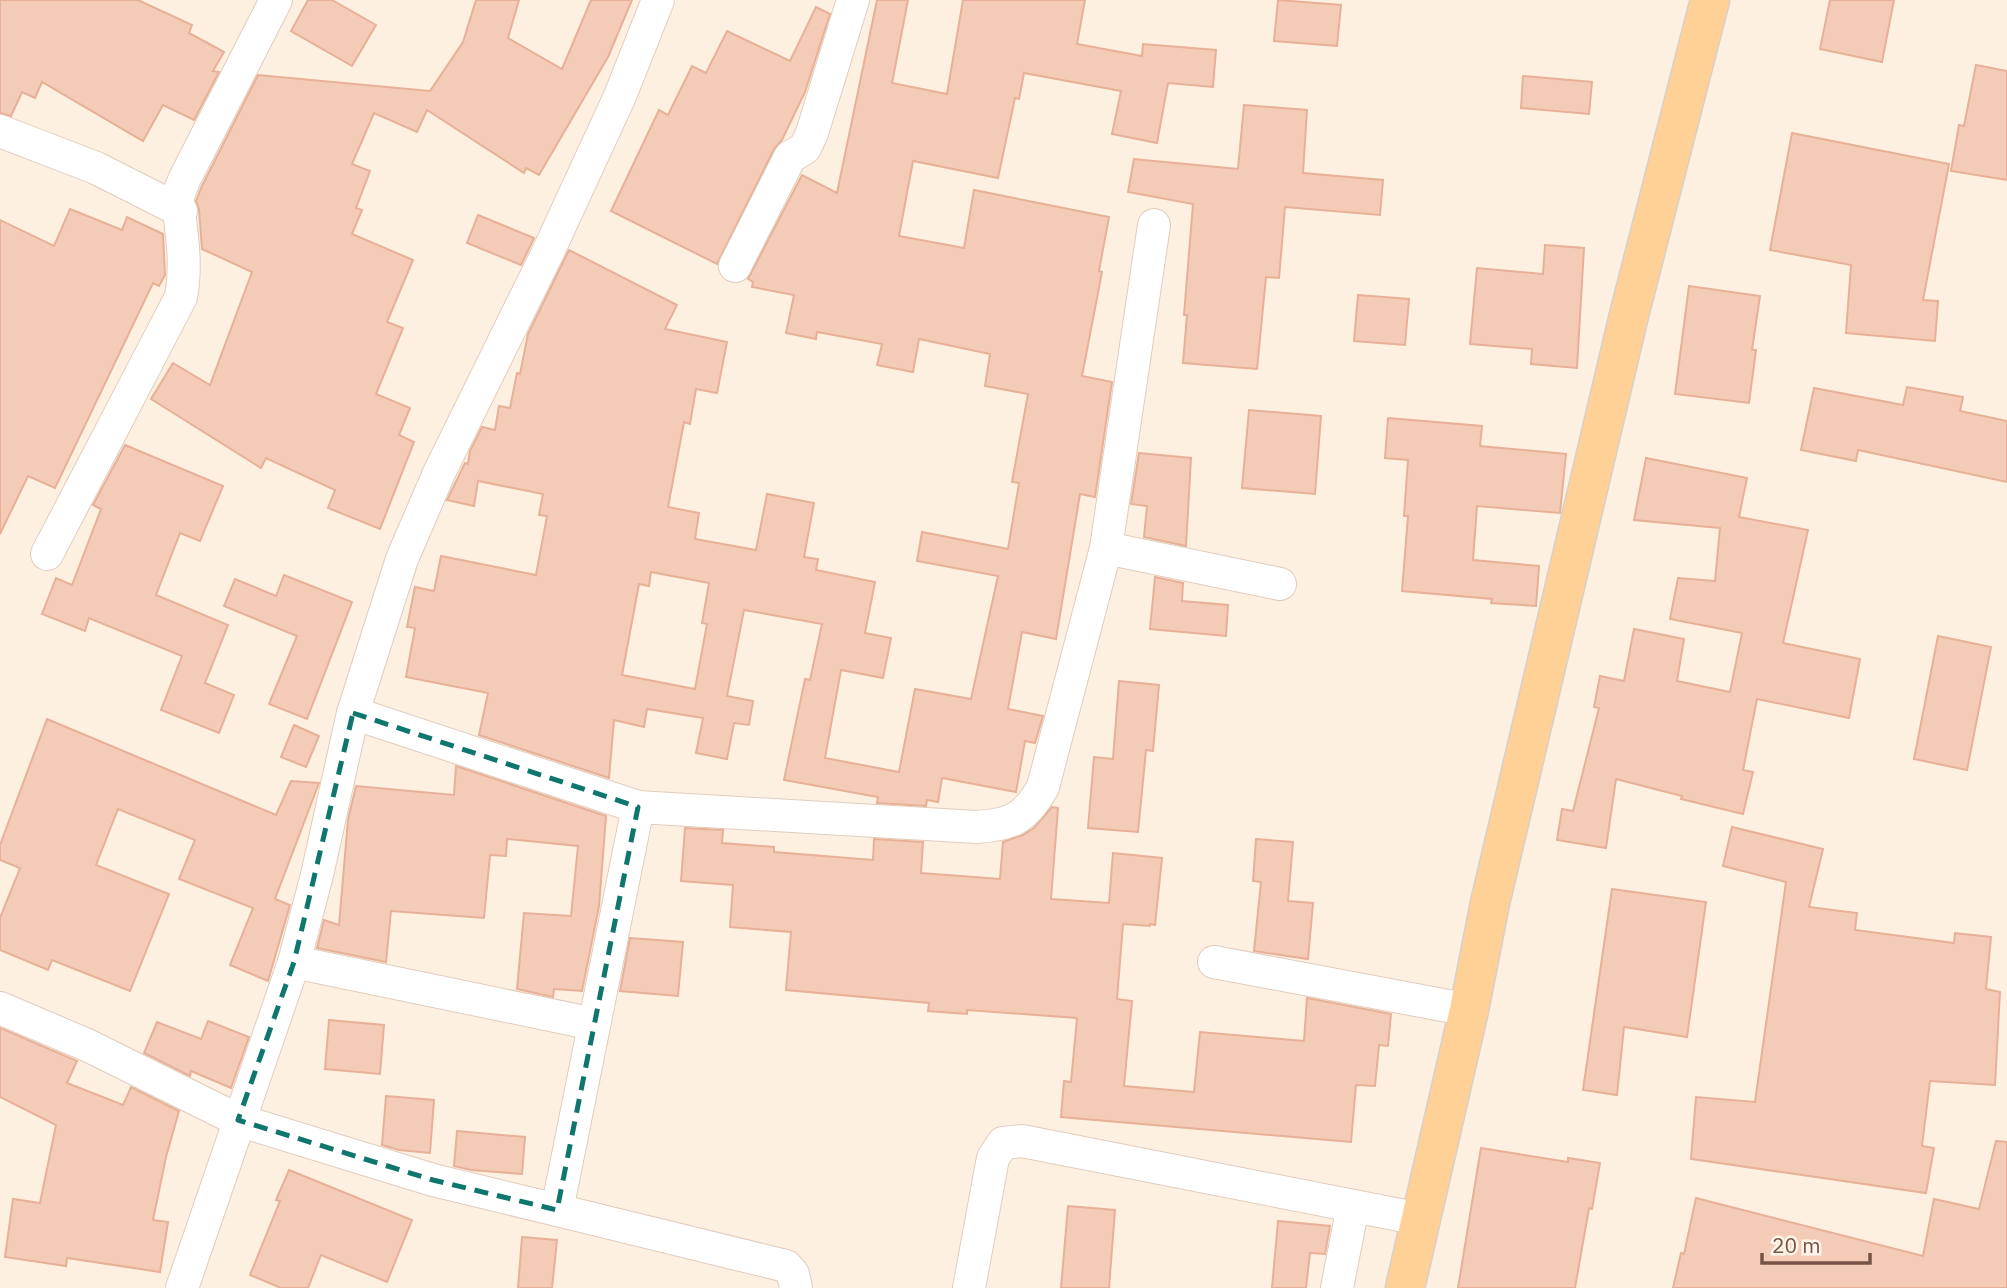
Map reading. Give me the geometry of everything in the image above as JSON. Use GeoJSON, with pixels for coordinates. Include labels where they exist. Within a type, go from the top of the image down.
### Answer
{"type":"FeatureCollection","features":[{"type":"Feature","properties":{"kind":"main road"},"geometry":{"type":"LineString","coordinates":[[1405,1288],[1469,1010],[1490,903],[1629,315],[1710,0]]}},
{"type":"Feature","properties":{"kind":"street"},"geometry":{"type":"LineString","coordinates":[[47,554],[181,297],[186,274],[178,196],[276,0]]}},
{"type":"Feature","properties":{"kind":"street"},"geometry":{"type":"LineString","coordinates":[[182,1288],[294,962],[317,875],[353,713],[402,559],[421,511],[548,252],[620,96],[658,0]]}},
{"type":"Feature","properties":{"kind":"street"},"geometry":{"type":"LineString","coordinates":[[735,267],[790,157],[805,148],[813,133],[853,0]]}},
{"type":"Feature","properties":{"kind":"street"},"geometry":{"type":"LineString","coordinates":[[0,131],[96,168],[181,211]]}},
{"type":"Feature","properties":{"kind":"street"},"geometry":{"type":"LineString","coordinates":[[353,713],[638,807],[976,827],[1011,822],[1029,808],[1043,787],[1106,548],[1154,225]]}},
{"type":"Feature","properties":{"kind":"street"},"geometry":{"type":"LineString","coordinates":[[1106,548],[1280,584]]}},
{"type":"Feature","properties":{"kind":"street"},"geometry":{"type":"LineString","coordinates":[[557,1210],[638,807]]}},
{"type":"Feature","properties":{"kind":"street"},"geometry":{"type":"LineString","coordinates":[[294,962],[594,1024]]}},
{"type":"Feature","properties":{"kind":"street"},"geometry":{"type":"LineString","coordinates":[[1214,962],[1469,1010]]}},
{"type":"Feature","properties":{"kind":"street"},"geometry":{"type":"LineString","coordinates":[[0,1008],[87,1045],[238,1120],[433,1180],[786,1266],[793,1274],[796,1288]]}},
{"type":"Feature","properties":{"kind":"street"},"geometry":{"type":"LineString","coordinates":[[969,1288],[993,1158],[1003,1143],[1022,1141],[1420,1219]]}},
{"type":"Feature","properties":{"kind":"street"},"geometry":{"type":"LineString","coordinates":[[1336,1288],[1353,1206]]}},
{"type":"Feature","properties":{"kind":"highlighted area"},"geometry":{"type":"Polygon","coordinates":[[[353,713],[638,807],[557,1210],[433,1180],[238,1120],[294,962],[353,713]]]}},
{"type":"Feature","properties":{"kind":"building"},"geometry":{"type":"Polygon","coordinates":[[[0,0],[138,0],[192,25],[189,33],[224,52],[213,71],[219,72],[194,120],[163,105],[143,141],[42,82],[35,98],[22,92],[11,116],[0,113],[0,0]]]}},
{"type":"Feature","properties":{"kind":"building"},"geometry":{"type":"Polygon","coordinates":[[[308,0],[332,0],[376,25],[352,66],[291,31],[308,0]]]}},
{"type":"Feature","properties":{"kind":"building"},"geometry":{"type":"Polygon","coordinates":[[[476,0],[519,0],[508,38],[562,69],[591,0],[632,0],[608,57],[539,175],[526,168],[524,173],[427,110],[417,132],[374,113],[352,164],[370,171],[356,208],[362,210],[352,234],[413,260],[387,322],[403,328],[376,394],[410,408],[399,435],[414,442],[380,529],[328,508],[335,490],[266,458],[261,468],[151,399],[173,363],[210,385],[252,272],[202,249],[196,201],[258,75],[430,91],[463,42],[476,0]]]}},
{"type":"Feature","properties":{"kind":"building"},"geometry":{"type":"Polygon","coordinates":[[[877,0],[908,0],[892,83],[947,94],[963,0],[1085,0],[1077,44],[1142,56],[1143,44],[1216,50],[1213,87],[1168,83],[1157,143],[1112,134],[1121,91],[1024,73],[1019,99],[1015,98],[998,178],[913,161],[899,236],[964,248],[974,190],[1109,217],[1099,271],[1102,272],[1082,376],[1112,382],[1095,497],[1080,494],[1056,639],[1022,632],[1008,709],[1043,716],[1035,743],[1025,741],[1016,792],[942,778],[938,802],[927,800],[926,806],[877,803],[878,797],[784,780],[805,679],[810,680],[822,624],[744,610],[727,696],[753,701],[749,725],[734,723],[727,759],[696,753],[703,718],[647,709],[644,727],[614,720],[609,778],[479,735],[488,693],[406,677],[415,628],[407,627],[415,587],[434,591],[441,556],[536,575],[547,516],[539,515],[543,494],[478,481],[474,506],[447,500],[465,463],[468,464],[470,451],[482,427],[495,430],[499,406],[510,408],[528,334],[569,250],[677,305],[665,329],[727,342],[717,393],[696,389],[690,424],[684,422],[668,507],[699,513],[695,539],[756,550],[767,494],[814,503],[804,557],[818,559],[816,570],[875,582],[865,633],[891,638],[883,678],[841,670],[825,758],[899,772],[915,689],[971,699],[998,576],[917,561],[922,532],[1008,549],[1019,483],[1012,482],[1028,394],[985,386],[990,354],[919,339],[913,372],[877,365],[882,344],[817,332],[816,339],[786,333],[794,295],[752,287],[753,282],[748,279],[802,175],[837,193],[877,0]],[[651,572],[649,586],[639,584],[622,675],[695,689],[707,624],[702,623],[709,583],[651,572]]]}},
{"type":"Feature","properties":{"kind":"building"},"geometry":{"type":"Polygon","coordinates":[[[1278,0],[1341,5],[1337,46],[1274,41],[1278,0]]]}},
{"type":"Feature","properties":{"kind":"building"},"geometry":{"type":"Polygon","coordinates":[[[1830,0],[1894,0],[1882,62],[1820,49],[1830,0]]]}},
{"type":"Feature","properties":{"kind":"building"},"geometry":{"type":"Polygon","coordinates":[[[816,7],[830,14],[805,92],[717,264],[611,211],[659,110],[668,115],[692,66],[706,73],[727,31],[790,61],[816,7]]]}},
{"type":"Feature","properties":{"kind":"building"},"geometry":{"type":"Polygon","coordinates":[[[1976,65],[2007,71],[2007,180],[1951,171],[1959,125],[1964,126],[1976,65]]]}},
{"type":"Feature","properties":{"kind":"building"},"geometry":{"type":"Polygon","coordinates":[[[1523,76],[1592,82],[1589,114],[1521,108],[1523,76]]]}},
{"type":"Feature","properties":{"kind":"building"},"geometry":{"type":"Polygon","coordinates":[[[1244,105],[1307,110],[1303,173],[1383,180],[1380,215],[1285,207],[1279,278],[1266,277],[1257,369],[1183,363],[1193,204],[1128,192],[1134,159],[1238,169],[1244,105]]]}},
{"type":"Feature","properties":{"kind":"building"},"geometry":{"type":"Polygon","coordinates":[[[1792,133],[1949,164],[1923,300],[1938,301],[1935,341],[1846,333],[1851,265],[1770,250],[1792,133]]]}},
{"type":"Feature","properties":{"kind":"building"},"geometry":{"type":"Polygon","coordinates":[[[70,209],[122,230],[127,217],[163,234],[165,275],[159,286],[153,283],[55,488],[28,476],[0,534],[0,220],[54,246],[70,209]]]}},
{"type":"Feature","properties":{"kind":"building"},"geometry":{"type":"Polygon","coordinates":[[[478,215],[534,238],[521,265],[467,243],[478,215]]]}},
{"type":"Feature","properties":{"kind":"building"},"geometry":{"type":"Polygon","coordinates":[[[1545,245],[1584,248],[1577,368],[1531,364],[1532,349],[1470,344],[1477,268],[1543,274],[1545,245]]]}},
{"type":"Feature","properties":{"kind":"building"},"geometry":{"type":"Polygon","coordinates":[[[1689,286],[1760,296],[1752,350],[1756,350],[1749,403],[1675,394],[1689,286]]]}},
{"type":"Feature","properties":{"kind":"building"},"geometry":{"type":"Polygon","coordinates":[[[1358,295],[1409,299],[1405,345],[1354,341],[1358,295]]]}},
{"type":"Feature","properties":{"kind":"building"},"geometry":{"type":"Polygon","coordinates":[[[1907,387],[1963,397],[1960,411],[2007,421],[2007,482],[1858,450],[1856,461],[1801,450],[1814,388],[1903,405],[1907,387]]]}},
{"type":"Feature","properties":{"kind":"building"},"geometry":{"type":"Polygon","coordinates":[[[1249,410],[1321,416],[1315,494],[1242,488],[1249,410]]]}},
{"type":"Feature","properties":{"kind":"building"},"geometry":{"type":"Polygon","coordinates":[[[1388,418],[1482,426],[1480,446],[1566,454],[1560,513],[1477,506],[1473,560],[1539,566],[1536,606],[1402,591],[1408,516],[1404,516],[1408,460],[1385,458],[1388,418]]]}},
{"type":"Feature","properties":{"kind":"building"},"geometry":{"type":"Polygon","coordinates":[[[125,445],[223,486],[200,541],[180,533],[156,595],[228,625],[205,683],[234,695],[219,733],[161,710],[182,656],[89,618],[85,631],[42,614],[56,578],[72,585],[101,509],[93,505],[125,445]]]}},
{"type":"Feature","properties":{"kind":"building"},"geometry":{"type":"Polygon","coordinates":[[[1139,453],[1191,458],[1186,546],[1144,537],[1147,506],[1131,504],[1139,453]]]}},
{"type":"Feature","properties":{"kind":"building"},"geometry":{"type":"Polygon","coordinates":[[[1646,458],[1747,478],[1739,517],[1808,530],[1783,643],[1860,659],[1849,718],[1757,699],[1743,770],[1753,772],[1743,814],[1616,779],[1606,848],[1557,840],[1562,809],[1573,811],[1599,708],[1594,707],[1600,676],[1624,681],[1634,629],[1684,639],[1677,681],[1730,692],[1742,633],[1670,619],[1678,578],[1715,581],[1720,528],[1634,520],[1646,458]]]}},
{"type":"Feature","properties":{"kind":"building"},"geometry":{"type":"Polygon","coordinates":[[[284,575],[352,602],[307,719],[269,704],[297,636],[224,606],[235,579],[276,596],[284,575]]]}},
{"type":"Feature","properties":{"kind":"building"},"geometry":{"type":"Polygon","coordinates":[[[1155,577],[1183,583],[1182,601],[1228,605],[1226,636],[1150,629],[1155,577]]]}},
{"type":"Feature","properties":{"kind":"building"},"geometry":{"type":"Polygon","coordinates":[[[1938,636],[1991,647],[1967,770],[1914,759],[1938,636]]]}},
{"type":"Feature","properties":{"kind":"building"},"geometry":{"type":"Polygon","coordinates":[[[1119,681],[1159,685],[1153,751],[1146,750],[1138,832],[1088,828],[1094,757],[1113,759],[1119,681]]]}},
{"type":"Feature","properties":{"kind":"building"},"geometry":{"type":"Polygon","coordinates":[[[47,719],[276,815],[291,781],[319,783],[275,899],[290,905],[268,981],[230,965],[253,908],[179,879],[195,840],[118,809],[96,865],[169,894],[130,991],[52,960],[48,970],[0,950],[0,918],[20,868],[0,860],[0,845],[47,719]]]}},
{"type":"Feature","properties":{"kind":"building"},"geometry":{"type":"Polygon","coordinates":[[[294,725],[319,736],[306,767],[281,757],[294,725]]]}},
{"type":"Feature","properties":{"kind":"building"},"geometry":{"type":"Polygon","coordinates":[[[456,766],[606,816],[599,906],[582,991],[554,989],[553,997],[517,989],[524,913],[571,916],[578,846],[507,839],[506,856],[490,855],[484,918],[391,911],[386,962],[317,948],[324,920],[339,925],[348,820],[356,786],[454,795],[456,766]]]}},
{"type":"Feature","properties":{"kind":"building"},"geometry":{"type":"Polygon","coordinates":[[[1052,807],[1058,808],[1051,899],[1109,903],[1113,853],[1162,858],[1155,925],[1123,924],[1117,999],[1132,1001],[1124,1086],[1194,1092],[1200,1032],[1304,1041],[1307,998],[1391,1014],[1388,1046],[1379,1045],[1375,1086],[1356,1085],[1351,1142],[1061,1117],[1064,1081],[1071,1082],[1077,1018],[967,1010],[967,1014],[928,1011],[929,1003],[786,990],[791,932],[730,927],[733,885],[681,881],[685,828],[723,830],[722,843],[774,847],[774,852],[873,860],[874,839],[923,842],[921,873],[1000,879],[1003,842],[1034,828],[1052,807]]]}},
{"type":"Feature","properties":{"kind":"building"},"geometry":{"type":"Polygon","coordinates":[[[1732,827],[1823,849],[1809,907],[1857,913],[1855,930],[1954,943],[1955,933],[1991,937],[1986,989],[2000,992],[1995,1085],[1930,1081],[1922,1146],[1934,1148],[1926,1193],[1691,1159],[1696,1097],[1755,1102],[1786,882],[1723,866],[1732,827]]]}},
{"type":"Feature","properties":{"kind":"building"},"geometry":{"type":"Polygon","coordinates":[[[1256,839],[1293,842],[1288,901],[1313,903],[1308,959],[1254,951],[1261,882],[1253,881],[1256,839]]]}},
{"type":"Feature","properties":{"kind":"building"},"geometry":{"type":"Polygon","coordinates":[[[1612,889],[1706,902],[1687,1037],[1624,1027],[1617,1095],[1583,1090],[1612,889]]]}},
{"type":"Feature","properties":{"kind":"building"},"geometry":{"type":"Polygon","coordinates":[[[630,938],[683,942],[678,996],[620,991],[630,938]]]}},
{"type":"Feature","properties":{"kind":"building"},"geometry":{"type":"Polygon","coordinates":[[[329,1020],[384,1025],[380,1074],[325,1069],[329,1020]]]}},
{"type":"Feature","properties":{"kind":"building"},"geometry":{"type":"Polygon","coordinates":[[[208,1021],[249,1037],[231,1088],[191,1071],[190,1076],[144,1053],[157,1022],[201,1039],[208,1021]]]}},
{"type":"Feature","properties":{"kind":"building"},"geometry":{"type":"Polygon","coordinates":[[[0,1028],[77,1061],[67,1083],[123,1105],[131,1087],[179,1111],[153,1220],[168,1222],[160,1272],[67,1258],[66,1266],[5,1257],[13,1199],[40,1203],[56,1125],[0,1097],[0,1028]]]}},
{"type":"Feature","properties":{"kind":"building"},"geometry":{"type":"Polygon","coordinates":[[[386,1096],[434,1100],[430,1153],[399,1150],[382,1145],[386,1096]]]}},
{"type":"Feature","properties":{"kind":"building"},"geometry":{"type":"Polygon","coordinates":[[[457,1131],[525,1137],[522,1174],[454,1166],[457,1131]]]}},
{"type":"Feature","properties":{"kind":"building"},"geometry":{"type":"Polygon","coordinates":[[[1996,1141],[2007,1142],[2007,1288],[1673,1288],[1681,1253],[1684,1254],[1696,1198],[1923,1256],[1934,1199],[1979,1209],[1996,1141]]]}},
{"type":"Feature","properties":{"kind":"building"},"geometry":{"type":"Polygon","coordinates":[[[1481,1148],[1568,1162],[1568,1158],[1600,1163],[1575,1288],[1458,1288],[1481,1148]]]}},
{"type":"Feature","properties":{"kind":"building"},"geometry":{"type":"Polygon","coordinates":[[[289,1170],[412,1220],[387,1282],[321,1255],[308,1288],[281,1288],[250,1275],[280,1201],[276,1200],[289,1170]]]}},
{"type":"Feature","properties":{"kind":"building"},"geometry":{"type":"Polygon","coordinates":[[[1068,1206],[1115,1210],[1109,1288],[1061,1288],[1068,1206]]]}},
{"type":"Feature","properties":{"kind":"building"},"geometry":{"type":"Polygon","coordinates":[[[1278,1221],[1330,1226],[1325,1254],[1310,1253],[1306,1288],[1272,1288],[1278,1221]]]}},
{"type":"Feature","properties":{"kind":"building"},"geometry":{"type":"Polygon","coordinates":[[[522,1237],[557,1240],[552,1288],[518,1288],[522,1237]]]}}]}
